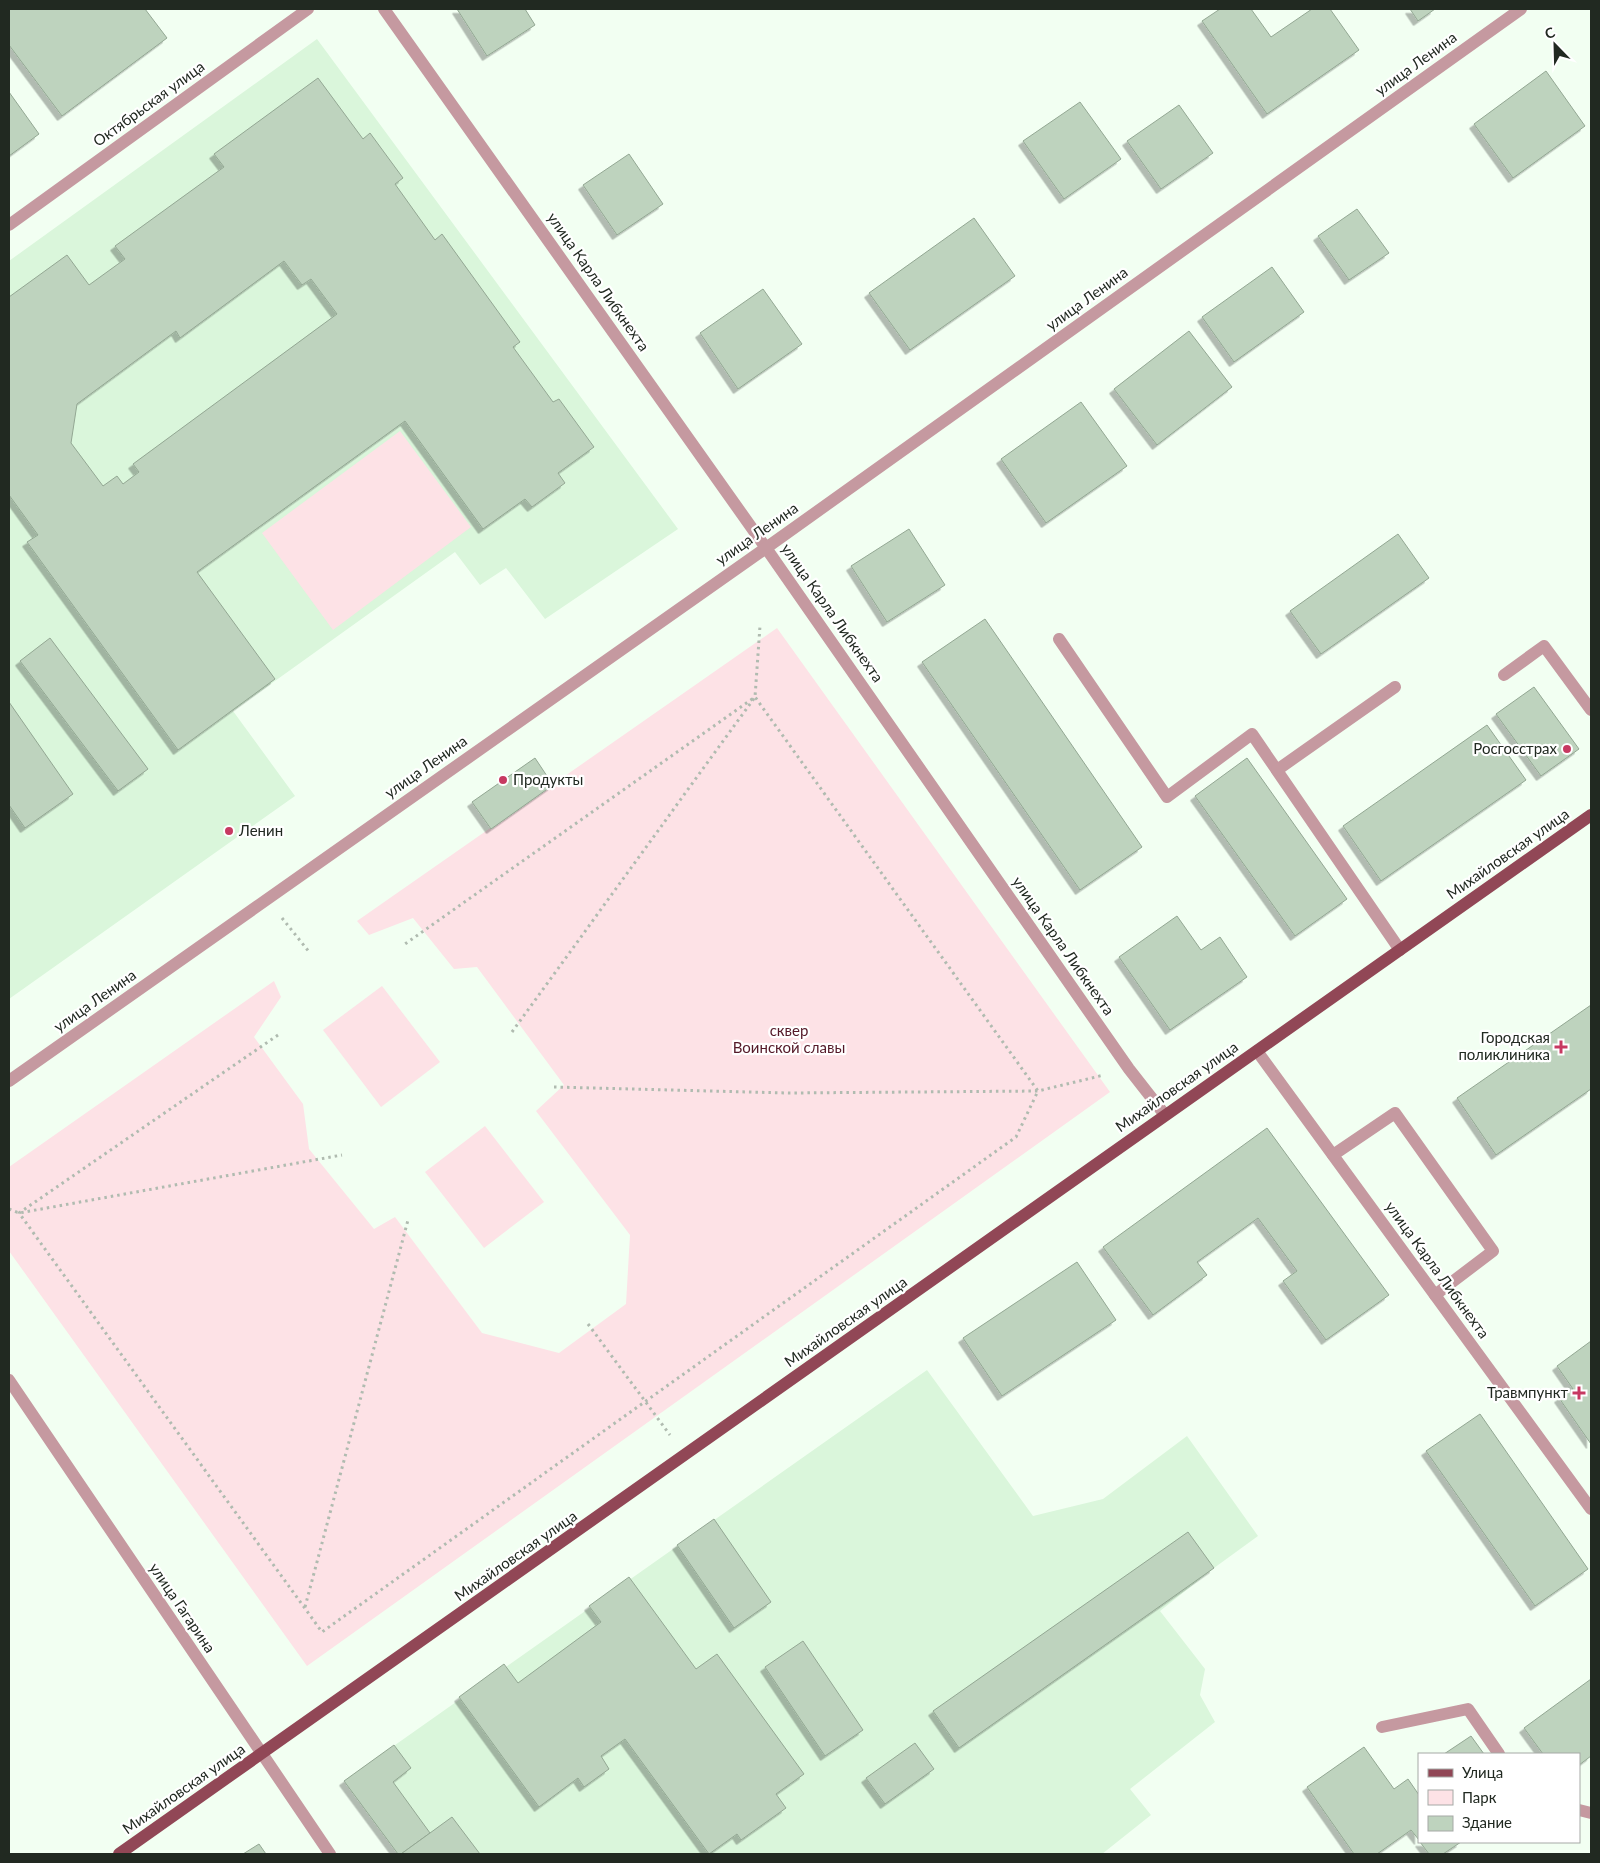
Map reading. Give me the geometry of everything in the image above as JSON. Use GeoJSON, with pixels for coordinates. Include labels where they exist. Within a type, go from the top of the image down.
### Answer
{"type":"FeatureCollection","features":[{"type":"Feature","properties":{"kind":"main road","name":"Михайловская улица"},"geometry":{"type":"LineString","coordinates":[[119,1854],[1591,815]]}},
{"type":"Feature","properties":{"kind":"street","name":"Октябрьская улица"},"geometry":{"type":"LineString","coordinates":[[9,225],[308,9]]}},
{"type":"Feature","properties":{"kind":"street","name":"улица Карла Либкнехта"},"geometry":{"type":"LineString","coordinates":[[384,9],[766,548],[1129,1069],[1165,1115]]}},
{"type":"Feature","properties":{"kind":"street","name":"улица Ленина"},"geometry":{"type":"LineString","coordinates":[[9,1081],[766,548],[1521,9]]}},
{"type":"Feature","properties":{"kind":"street"},"geometry":{"type":"LineString","coordinates":[[1059,639],[1167,797],[1252,734],[1400,950]]}},
{"type":"Feature","properties":{"kind":"street"},"geometry":{"type":"LineString","coordinates":[[1504,675],[1544,646],[1591,710]]}},
{"type":"Feature","properties":{"kind":"street"},"geometry":{"type":"LineString","coordinates":[[1277,770],[1395,687]]}},
{"type":"Feature","properties":{"kind":"street","name":"улица Карла Либкнехта"},"geometry":{"type":"LineString","coordinates":[[1257,1050],[1591,1509]]}},
{"type":"Feature","properties":{"kind":"street"},"geometry":{"type":"LineString","coordinates":[[1333,1155],[1395,1113],[1493,1251],[1435,1294]]}},
{"type":"Feature","properties":{"kind":"street","name":"улица Гагарина"},"geometry":{"type":"LineString","coordinates":[[9,1380],[261,1755],[330,1854]]}},
{"type":"Feature","properties":{"kind":"street"},"geometry":{"type":"LineString","coordinates":[[1382,1727],[1468,1709],[1498,1753]]}},
{"type":"Feature","properties":{"kind":"path"},"geometry":{"type":"LineString","coordinates":[[512,1032],[755,697],[760,626]]}},
{"type":"Feature","properties":{"kind":"path"},"geometry":{"type":"LineString","coordinates":[[755,697],[1038,1091]]}},
{"type":"Feature","properties":{"kind":"path"},"geometry":{"type":"LineString","coordinates":[[405,944],[755,697]]}},
{"type":"Feature","properties":{"kind":"path"},"geometry":{"type":"LineString","coordinates":[[268,900],[310,953]]}},
{"type":"Feature","properties":{"kind":"path"},"geometry":{"type":"LineString","coordinates":[[19,1212],[278,1035]]}},
{"type":"Feature","properties":{"kind":"path"},"geometry":{"type":"LineString","coordinates":[[554,1087],[788,1093],[1038,1091],[1129,1069]]}},
{"type":"Feature","properties":{"kind":"path"},"geometry":{"type":"LineString","coordinates":[[19,1212],[322,1632],[1016,1137],[1038,1091]]}},
{"type":"Feature","properties":{"kind":"path"},"geometry":{"type":"LineString","coordinates":[[9,1209],[19,1212],[342,1155]]}},
{"type":"Feature","properties":{"kind":"path"},"geometry":{"type":"LineString","coordinates":[[305,1608],[408,1220]]}},
{"type":"Feature","properties":{"kind":"path"},"geometry":{"type":"LineString","coordinates":[[588,1324],[685,1456]]}},
{"type":"Feature","properties":{"kind":"shaded area"},"geometry":{"type":"Polygon","coordinates":[[[317,39],[678,529],[545,619],[506,568],[480,585],[455,552],[233,711],[295,796],[9,999],[9,261],[317,39]]]}},
{"type":"Feature","properties":{"kind":"shaded area"},"geometry":{"type":"Polygon","coordinates":[[[927,1370],[1033,1516],[1103,1499],[1187,1436],[1258,1536],[1160,1611],[1205,1669],[1200,1695],[1215,1722],[1130,1789],[1151,1815],[1102,1854],[398,1854],[344,1781],[927,1370]]]}},
{"type":"Feature","properties":{"kind":"green space"},"geometry":{"type":"Polygon","coordinates":[[[400,431],[471,527],[333,630],[262,533],[400,431]]]}},
{"type":"Feature","properties":{"kind":"green space","name":"сквер Воинской славы"},"geometry":{"type":"Polygon","coordinates":[[[777,628],[1110,1092],[307,1666],[9,1251],[9,1167],[274,981],[281,997],[254,1037],[303,1104],[309,1149],[374,1229],[395,1217],[482,1333],[559,1353],[626,1304],[630,1235],[536,1111],[564,1085],[477,967],[454,969],[413,918],[369,935],[357,921],[777,628]]]}},
{"type":"Feature","properties":{"kind":"green space"},"geometry":{"type":"Polygon","coordinates":[[[382,986],[440,1062],[381,1107],[323,1030],[382,986]]]}},
{"type":"Feature","properties":{"kind":"green space"},"geometry":{"type":"Polygon","coordinates":[[[485,1126],[544,1202],[484,1248],[425,1172],[485,1126]]]}},
{"type":"Feature","properties":{"kind":"building"},"geometry":{"type":"Polygon","coordinates":[[[9,9],[145,9],[167,38],[62,116],[9,45],[9,9]]]}},
{"type":"Feature","properties":{"kind":"building"},"geometry":{"type":"Polygon","coordinates":[[[457,9],[525,9],[535,25],[487,56],[457,9]]]}},
{"type":"Feature","properties":{"kind":"building"},"geometry":{"type":"Polygon","coordinates":[[[1220,9],[1251,9],[1271,37],[1312,9],[1330,9],[1359,50],[1267,114],[1202,21],[1220,9]]]}},
{"type":"Feature","properties":{"kind":"building"},"geometry":{"type":"Polygon","coordinates":[[[1410,9],[1435,9],[1418,21],[1410,9]]]}},
{"type":"Feature","properties":{"kind":"building"},"geometry":{"type":"Polygon","coordinates":[[[1546,71],[1585,126],[1513,178],[1474,124],[1546,71]]]}},
{"type":"Feature","properties":{"kind":"building"},"geometry":{"type":"Polygon","coordinates":[[[318,78],[363,139],[370,133],[403,178],[395,184],[435,240],[442,234],[520,342],[513,347],[553,402],[559,399],[594,447],[558,473],[565,483],[532,507],[525,499],[483,529],[405,421],[197,572],[275,679],[178,750],[27,542],[38,535],[9,495],[9,297],[67,255],[89,285],[125,259],[115,246],[224,167],[214,154],[318,78]],[[284,261],[180,338],[176,331],[77,404],[71,443],[103,486],[117,476],[123,484],[139,472],[133,464],[337,314],[311,279],[302,285],[284,261]]]}},
{"type":"Feature","properties":{"kind":"building"},"geometry":{"type":"Polygon","coordinates":[[[9,92],[39,134],[9,156],[9,92]]]}},
{"type":"Feature","properties":{"kind":"building"},"geometry":{"type":"Polygon","coordinates":[[[1080,102],[1121,159],[1064,199],[1023,141],[1080,102]]]}},
{"type":"Feature","properties":{"kind":"building"},"geometry":{"type":"Polygon","coordinates":[[[1179,105],[1213,153],[1161,189],[1127,141],[1179,105]]]}},
{"type":"Feature","properties":{"kind":"building"},"geometry":{"type":"Polygon","coordinates":[[[629,154],[663,204],[617,235],[583,185],[629,154]]]}},
{"type":"Feature","properties":{"kind":"building"},"geometry":{"type":"Polygon","coordinates":[[[1357,209],[1389,253],[1349,280],[1318,236],[1357,209]]]}},
{"type":"Feature","properties":{"kind":"building"},"geometry":{"type":"Polygon","coordinates":[[[974,218],[1015,276],[910,350],[869,293],[974,218]]]}},
{"type":"Feature","properties":{"kind":"building"},"geometry":{"type":"Polygon","coordinates":[[[1272,267],[1304,312],[1234,362],[1202,317],[1272,267]]]}},
{"type":"Feature","properties":{"kind":"building"},"geometry":{"type":"Polygon","coordinates":[[[763,289],[802,344],[738,389],[700,333],[763,289]]]}},
{"type":"Feature","properties":{"kind":"building"},"geometry":{"type":"Polygon","coordinates":[[[1189,331],[1232,387],[1157,445],[1114,389],[1189,331]]]}},
{"type":"Feature","properties":{"kind":"building"},"geometry":{"type":"Polygon","coordinates":[[[1081,402],[1127,466],[1046,523],[1001,459],[1081,402]]]}},
{"type":"Feature","properties":{"kind":"building"},"geometry":{"type":"Polygon","coordinates":[[[909,529],[945,585],[887,622],[851,566],[909,529]]]}},
{"type":"Feature","properties":{"kind":"building"},"geometry":{"type":"Polygon","coordinates":[[[1398,534],[1429,578],[1321,654],[1290,611],[1398,534]]]}},
{"type":"Feature","properties":{"kind":"building"},"geometry":{"type":"Polygon","coordinates":[[[985,619],[1142,847],[1080,890],[922,662],[985,619]]]}},
{"type":"Feature","properties":{"kind":"building"},"geometry":{"type":"Polygon","coordinates":[[[50,638],[148,769],[118,791],[20,661],[50,638]]]}},
{"type":"Feature","properties":{"kind":"building"},"geometry":{"type":"Polygon","coordinates":[[[1534,687],[1579,749],[1541,776],[1496,714],[1534,687]]]}},
{"type":"Feature","properties":{"kind":"building"},"geometry":{"type":"Polygon","coordinates":[[[9,702],[73,794],[25,828],[9,805],[9,702]]]}},
{"type":"Feature","properties":{"kind":"building"},"geometry":{"type":"Polygon","coordinates":[[[1487,725],[1526,780],[1381,881],[1343,826],[1487,725]]]}},
{"type":"Feature","properties":{"kind":"building"},"geometry":{"type":"Polygon","coordinates":[[[535,758],[553,785],[491,829],[472,802],[535,758]]]}},
{"type":"Feature","properties":{"kind":"building"},"geometry":{"type":"Polygon","coordinates":[[[1247,758],[1347,899],[1295,936],[1195,796],[1247,758]]]}},
{"type":"Feature","properties":{"kind":"building"},"geometry":{"type":"Polygon","coordinates":[[[1177,916],[1201,950],[1220,937],[1247,977],[1170,1030],[1119,957],[1177,916]]]}},
{"type":"Feature","properties":{"kind":"building","name":"Городская поликлиника"},"geometry":{"type":"Polygon","coordinates":[[[1591,1005],[1591,1089],[1496,1155],[1457,1098],[1591,1005]]]}},
{"type":"Feature","properties":{"kind":"building"},"geometry":{"type":"Polygon","coordinates":[[[1267,1128],[1389,1295],[1326,1340],[1283,1281],[1297,1271],[1258,1218],[1197,1262],[1207,1275],[1153,1315],[1103,1247],[1267,1128]]]}},
{"type":"Feature","properties":{"kind":"building"},"geometry":{"type":"Polygon","coordinates":[[[1077,1262],[1116,1320],[1002,1396],[963,1338],[1077,1262]]]}},
{"type":"Feature","properties":{"kind":"building","name":"Травмпункт"},"geometry":{"type":"Polygon","coordinates":[[[1591,1341],[1591,1444],[1559,1398],[1573,1389],[1557,1366],[1591,1341]]]}},
{"type":"Feature","properties":{"kind":"building"},"geometry":{"type":"Polygon","coordinates":[[[1480,1414],[1588,1569],[1535,1606],[1426,1451],[1480,1414]]]}},
{"type":"Feature","properties":{"kind":"building"},"geometry":{"type":"Polygon","coordinates":[[[714,1519],[771,1602],[734,1628],[677,1545],[714,1519]]]}},
{"type":"Feature","properties":{"kind":"building"},"geometry":{"type":"Polygon","coordinates":[[[1188,1532],[1214,1568],[959,1748],[933,1711],[1188,1532]]]}},
{"type":"Feature","properties":{"kind":"building"},"geometry":{"type":"Polygon","coordinates":[[[629,1577],[696,1669],[717,1654],[804,1774],[776,1794],[786,1808],[741,1840],[737,1834],[709,1854],[625,1739],[601,1756],[609,1769],[584,1787],[578,1778],[539,1807],[459,1697],[504,1664],[518,1683],[601,1622],[589,1606],[629,1577]]]}},
{"type":"Feature","properties":{"kind":"building"},"geometry":{"type":"Polygon","coordinates":[[[803,1641],[863,1730],[825,1756],[765,1667],[803,1641]]]}},
{"type":"Feature","properties":{"kind":"building"},"geometry":{"type":"Polygon","coordinates":[[[1591,1679],[1591,1756],[1580,1764],[1580,1753],[1542,1753],[1524,1728],[1591,1679]]]}},
{"type":"Feature","properties":{"kind":"building"},"geometry":{"type":"Polygon","coordinates":[[[1471,1736],[1483,1753],[1446,1753],[1471,1736]]]}},
{"type":"Feature","properties":{"kind":"building"},"geometry":{"type":"Polygon","coordinates":[[[915,1743],[934,1769],[885,1804],[866,1778],[915,1743]]]}},
{"type":"Feature","properties":{"kind":"building"},"geometry":{"type":"Polygon","coordinates":[[[394,1745],[411,1768],[393,1782],[430,1833],[401,1854],[398,1854],[344,1781],[394,1745]]]}},
{"type":"Feature","properties":{"kind":"building"},"geometry":{"type":"Polygon","coordinates":[[[1364,1747],[1394,1789],[1408,1779],[1418,1794],[1418,1839],[1411,1830],[1377,1854],[1354,1854],[1307,1787],[1364,1747]]]}},
{"type":"Feature","properties":{"kind":"building"},"geometry":{"type":"Polygon","coordinates":[[[452,1817],[480,1854],[401,1854],[430,1833],[452,1817]]]}},
{"type":"Feature","properties":{"kind":"building"},"geometry":{"type":"Polygon","coordinates":[[[1421,1843],[1460,1843],[1443,1854],[1429,1854],[1421,1843]]]}},
{"type":"Feature","properties":{"kind":"building"},"geometry":{"type":"Polygon","coordinates":[[[259,1844],[266,1854],[243,1854],[259,1844]]]}},
{"type":"Feature","properties":{"kind":"place","name":"Росгосстрах"},"geometry":{"type":"Point","coordinates":[1567,749]}},
{"type":"Feature","properties":{"kind":"place","name":"Продукты"},"geometry":{"type":"Point","coordinates":[503,780]}},
{"type":"Feature","properties":{"kind":"place","name":"Ленин"},"geometry":{"type":"Point","coordinates":[229,831]}},
{"type":"Feature","properties":{"kind":"place","name":"Городская поликлиника"},"geometry":{"type":"Point","coordinates":[1561,1047]}},
{"type":"Feature","properties":{"kind":"place","name":"Травмпункт"},"geometry":{"type":"Point","coordinates":[1579,1393]}}]}
